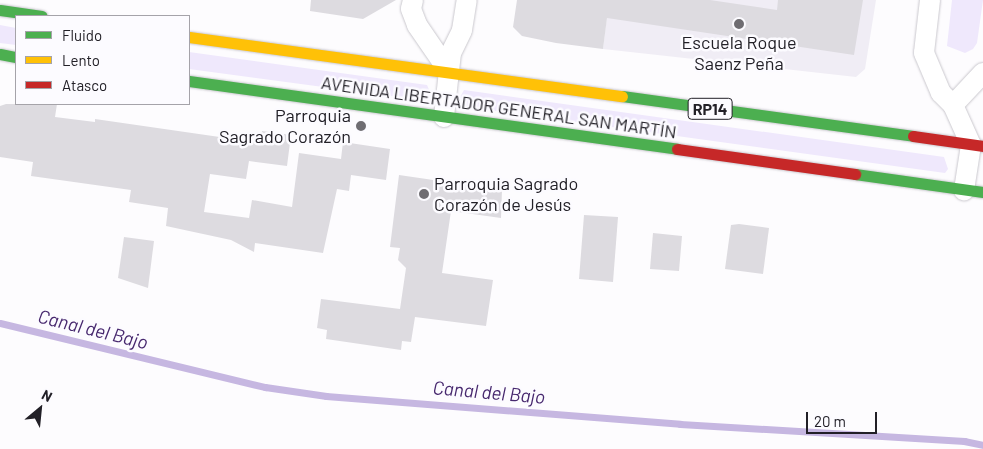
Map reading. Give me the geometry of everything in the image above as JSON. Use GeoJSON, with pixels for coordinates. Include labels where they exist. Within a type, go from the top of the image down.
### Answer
{"type":"FeatureCollection","features":[{"type":"Feature","properties":{"kind":"main road"},"geometry":{"type":"LineString","coordinates":[[0,10],[35,15]]}},
{"type":"Feature","properties":{"kind":"main road","name":"AVENIDA LIBERTADOR GENERAL SAN MARTÍN"},"geometry":{"type":"LineString","coordinates":[[190,37],[977,145]]}},
{"type":"Feature","properties":{"kind":"main road"},"geometry":{"type":"LineString","coordinates":[[0,54],[15,57]]}},
{"type":"Feature","properties":{"kind":"main road","name":"AVENIDA LIBERTADOR GENERAL SAN MARTÍN"},"geometry":{"type":"LineString","coordinates":[[190,81],[974,191]]}},
{"type":"Feature","properties":{"kind":"street"},"geometry":{"type":"LineString","coordinates":[[413,0],[411,10],[417,25],[450,73]]}},
{"type":"Feature","properties":{"kind":"street"},"geometry":{"type":"LineString","coordinates":[[444,116],[450,73],[450,54],[462,30],[467,0]]}},
{"type":"Feature","properties":{"kind":"street"},"geometry":{"type":"LineString","coordinates":[[930,0],[924,53],[941,93],[953,105],[977,145],[974,191]]}},
{"type":"Feature","properties":{"kind":"street"},"geometry":{"type":"LineString","coordinates":[[953,105],[983,74]]}},
{"type":"Feature","properties":{"kind":"shaded area","name":"Escuela Roque Saenz Peña"},"geometry":{"type":"Polygon","coordinates":[[[609,0],[876,0],[865,69],[856,77],[603,49],[609,0]]]}},
{"type":"Feature","properties":{"kind":"shaded area"},"geometry":{"type":"Polygon","coordinates":[[[952,0],[983,0],[977,43],[973,49],[965,53],[947,46],[952,0]]]}},
{"type":"Feature","properties":{"kind":"shaded area"},"geometry":{"type":"Polygon","coordinates":[[[0,25],[15,28],[15,45],[0,43],[0,25]]]}},
{"type":"Feature","properties":{"kind":"shaded area"},"geometry":{"type":"Polygon","coordinates":[[[190,52],[427,85],[431,94],[428,101],[190,69],[190,52]]]}},
{"type":"Feature","properties":{"kind":"shaded area"},"geometry":{"type":"Polygon","coordinates":[[[464,90],[944,157],[948,169],[945,173],[460,106],[459,99],[464,90]]]}},
{"type":"Feature","properties":{"kind":"building"},"geometry":{"type":"Polygon","coordinates":[[[311,0],[396,0],[363,19],[310,11],[311,0]]]}},
{"type":"Feature","properties":{"kind":"building"},"geometry":{"type":"Polygon","coordinates":[[[517,0],[710,0],[777,10],[778,0],[863,0],[854,55],[607,18],[603,49],[556,43],[522,36],[513,27],[517,0]]]}},
{"type":"Feature","properties":{"kind":"building"},"geometry":{"type":"Polygon","coordinates":[[[6,104],[57,105],[55,117],[95,122],[95,119],[261,143],[262,131],[291,135],[287,166],[249,161],[246,179],[210,174],[204,212],[249,218],[252,200],[292,207],[299,153],[341,159],[343,142],[390,149],[386,180],[351,175],[349,191],[337,189],[323,253],[255,243],[254,252],[231,240],[166,226],[168,208],[129,202],[131,190],[31,176],[33,162],[0,157],[0,106],[6,104]]]}},
{"type":"Feature","properties":{"kind":"building"},"geometry":{"type":"Polygon","coordinates":[[[399,175],[502,190],[501,218],[451,211],[442,273],[493,280],[486,326],[415,317],[411,342],[402,341],[401,350],[326,339],[327,330],[317,328],[321,299],[400,309],[406,268],[398,260],[400,248],[390,247],[399,175]]]}},
{"type":"Feature","properties":{"kind":"building"},"geometry":{"type":"Polygon","coordinates":[[[584,215],[618,217],[613,282],[579,279],[584,215]]]}},
{"type":"Feature","properties":{"kind":"building"},"geometry":{"type":"Polygon","coordinates":[[[739,224],[769,228],[763,274],[725,269],[731,225],[739,224]]]}},
{"type":"Feature","properties":{"kind":"building"},"geometry":{"type":"Polygon","coordinates":[[[653,233],[682,236],[679,271],[650,269],[653,233]]]}},
{"type":"Feature","properties":{"kind":"building"},"geometry":{"type":"Polygon","coordinates":[[[124,237],[154,241],[148,288],[118,278],[124,237]]]}},
{"type":"Feature","properties":{"kind":"waterway","name":"Canal del Bajo"},"geometry":{"type":"LineString","coordinates":[[0,323],[265,387],[326,396],[680,424],[964,441],[983,445]]}},
{"type":"Feature","properties":{"kind":"traffic: fast"},"geometry":{"type":"LineString","coordinates":[[0,10],[35,15]]}},
{"type":"Feature","properties":{"kind":"traffic: fast"},"geometry":{"type":"LineString","coordinates":[[0,54],[15,57]]}},
{"type":"Feature","properties":{"kind":"traffic: fast"},"geometry":{"type":"LineString","coordinates":[[190,81],[677,149]]}},
{"type":"Feature","properties":{"kind":"traffic: fast"},"geometry":{"type":"LineString","coordinates":[[622,96],[913,136]]}},
{"type":"Feature","properties":{"kind":"traffic: fast"},"geometry":{"type":"LineString","coordinates":[[855,174],[983,192]]}},
{"type":"Feature","properties":{"kind":"traffic: slow"},"geometry":{"type":"LineString","coordinates":[[190,37],[622,96]]}},
{"type":"Feature","properties":{"kind":"traffic: jam"},"geometry":{"type":"LineString","coordinates":[[913,136],[983,146]]}},
{"type":"Feature","properties":{"kind":"traffic: jam"},"geometry":{"type":"LineString","coordinates":[[677,149],[855,174]]}},
{"type":"Feature","properties":{"kind":"place","name":"Escuela Roque Saenz Peña"},"geometry":{"type":"Point","coordinates":[739,24]}},
{"type":"Feature","properties":{"kind":"place","name":"Parroquia Sagrado Corazón"},"geometry":{"type":"Point","coordinates":[361,126]}},
{"type":"Feature","properties":{"kind":"place","name":"Parroquia Sagrado Corazón de Jesús"},"geometry":{"type":"Point","coordinates":[424,194]}}]}
